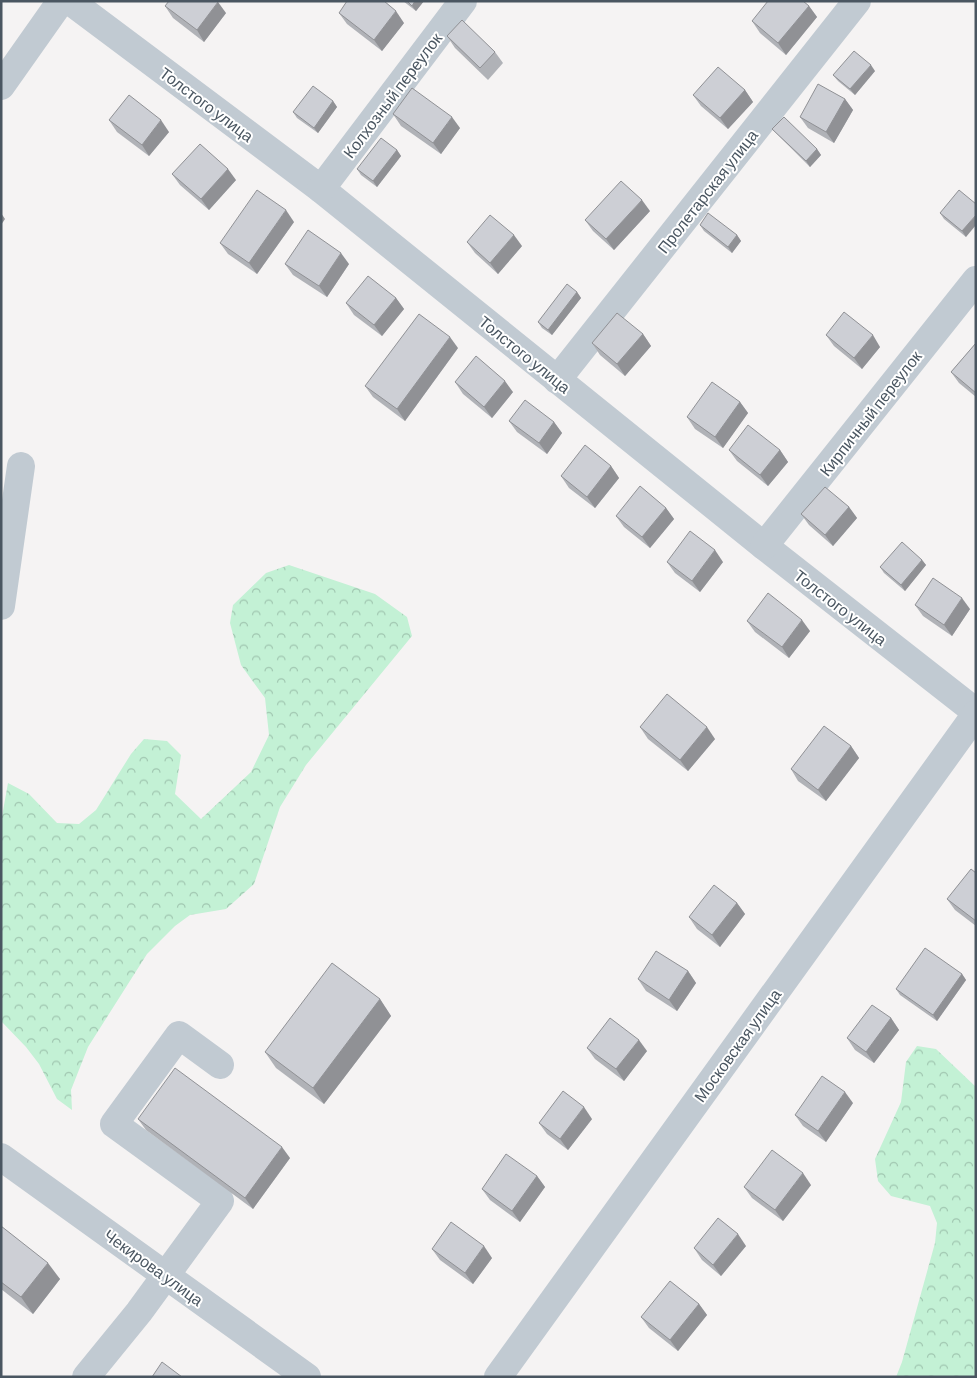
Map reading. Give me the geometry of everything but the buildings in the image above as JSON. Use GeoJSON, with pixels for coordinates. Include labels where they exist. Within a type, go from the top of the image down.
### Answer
{"type":"FeatureCollection","features":[{"type":"Feature","properties":{"kind":"street"},"geometry":{"type":"LineString","coordinates":[[1,86],[61,1]]}},
{"type":"Feature","properties":{"kind":"street","name":"Толстого улица"},"geometry":{"type":"LineString","coordinates":[[70,1],[320,189],[764,546],[976,713]]}},
{"type":"Feature","properties":{"kind":"street","name":"Колхозный переулок"},"geometry":{"type":"LineString","coordinates":[[320,189],[463,1]]}},
{"type":"Feature","properties":{"kind":"street","name":"Пролетарская улица"},"geometry":{"type":"LineString","coordinates":[[557,380],[857,1]]}},
{"type":"Feature","properties":{"kind":"street","name":"Кирпичный переулок"},"geometry":{"type":"LineString","coordinates":[[764,546],[976,280]]}},
{"type":"Feature","properties":{"kind":"street"},"geometry":{"type":"LineString","coordinates":[[1,606],[21,466]]}},
{"type":"Feature","properties":{"kind":"street","name":"Московская улица"},"geometry":{"type":"LineString","coordinates":[[498,1377],[976,713]]}},
{"type":"Feature","properties":{"kind":"street"},"geometry":{"type":"LineString","coordinates":[[86,1377],[139,1312],[220,1201],[114,1124],[179,1035],[220,1065]]}},
{"type":"Feature","properties":{"kind":"street","name":"Чекирова улица"},"geometry":{"type":"LineString","coordinates":[[1,1158],[307,1377]]}},
{"type":"Feature","properties":{"kind":"green space"},"geometry":{"type":"Polygon","coordinates":[[[289,565],[375,594],[407,617],[412,636],[306,765],[280,807],[254,884],[226,909],[190,915],[175,926],[147,954],[88,1047],[71,1090],[72,1110],[57,1099],[39,1064],[26,1047],[1,1021],[1,822],[8,783],[29,794],[57,823],[79,824],[96,810],[131,754],[144,739],[167,741],[181,755],[175,794],[201,819],[251,772],[269,735],[265,698],[241,665],[230,623],[233,605],[266,573],[289,565]]]}},
{"type":"Feature","properties":{"kind":"green space"},"geometry":{"type":"Polygon","coordinates":[[[917,1046],[936,1049],[976,1087],[976,1377],[896,1377],[902,1362],[935,1243],[937,1223],[930,1206],[891,1196],[878,1181],[875,1159],[901,1102],[906,1062],[917,1046]]]}}]}
